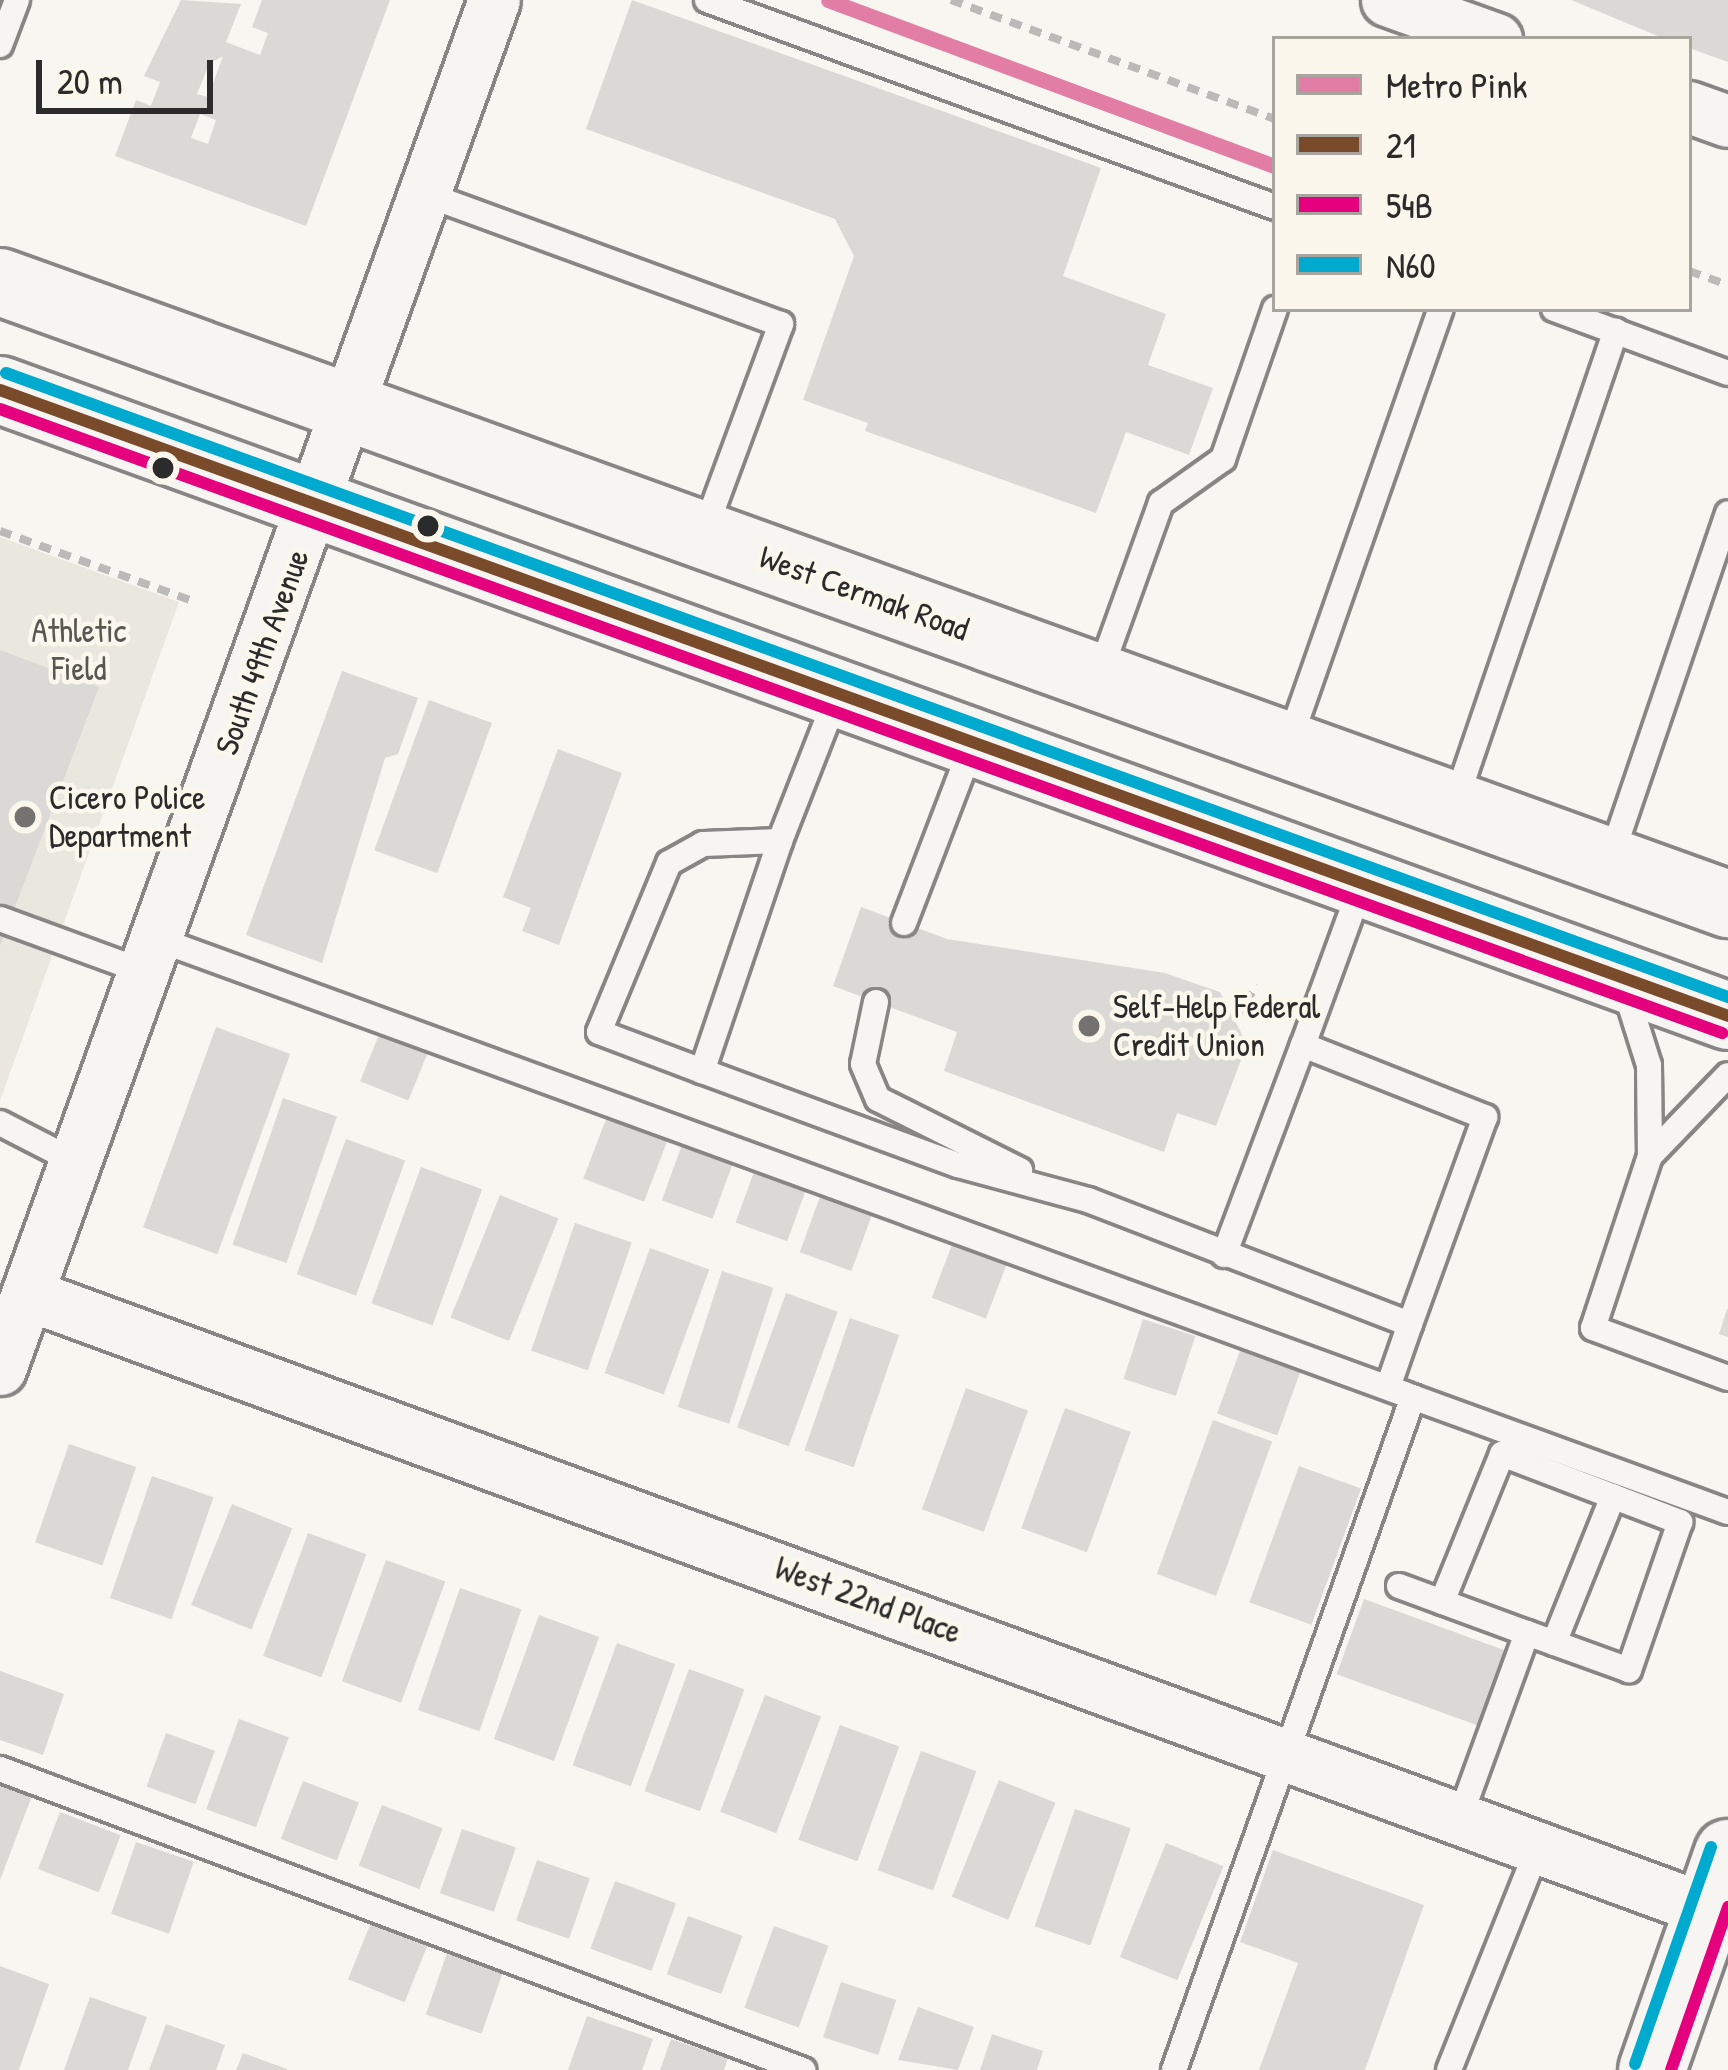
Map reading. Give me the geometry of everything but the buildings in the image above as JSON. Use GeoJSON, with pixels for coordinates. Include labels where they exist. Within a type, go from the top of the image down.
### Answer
{"type":"FeatureCollection","features":[{"type":"Feature","properties":{"kind":"main road","name":"West Cermak Road"},"geometry":{"type":"LineString","coordinates":[[0,282],[1728,904]]}},
{"type":"Feature","properties":{"kind":"main road"},"geometry":{"type":"LineString","coordinates":[[0,390],[1728,1016]]}},
{"type":"Feature","properties":{"kind":"main road"},"geometry":{"type":"LineString","coordinates":[[1652,2070],[1718,1882]]}},
{"type":"Feature","properties":{"kind":"street","name":"South 49th Avenue"},"geometry":{"type":"LineString","coordinates":[[0,1369],[494,0]]}},
{"type":"Feature","properties":{"kind":"street"},"geometry":{"type":"LineString","coordinates":[[1387,0],[1444,10],[1491,36]]}},
{"type":"Feature","properties":{"kind":"street"},"geometry":{"type":"LineString","coordinates":[[1692,108],[1728,121]]}},
{"type":"Feature","properties":{"kind":"street","name":"West 22nd Place"},"geometry":{"type":"LineString","coordinates":[[27,1294],[1539,1845],[1718,1882]]}},
{"type":"Feature","properties":{"kind":"lane"},"geometry":{"type":"LineString","coordinates":[[0,45],[17,0]]}},
{"type":"Feature","properties":{"kind":"lane"},"geometry":{"type":"LineString","coordinates":[[706,0],[1272,206]]}},
{"type":"Feature","properties":{"kind":"lane"},"geometry":{"type":"LineString","coordinates":[[425,194],[781,324],[704,534]]}},
{"type":"Feature","properties":{"kind":"lane"},"geometry":{"type":"LineString","coordinates":[[1098,677],[1161,503],[1222,459],[1274,312]]}},
{"type":"Feature","properties":{"kind":"lane"},"geometry":{"type":"LineString","coordinates":[[1287,746],[1440,312]]}},
{"type":"Feature","properties":{"kind":"lane"},"geometry":{"type":"LineString","coordinates":[[1563,312],[1728,373]]}},
{"type":"Feature","properties":{"kind":"lane"},"geometry":{"type":"LineString","coordinates":[[1454,806],[1616,332]]}},
{"type":"Feature","properties":{"kind":"lane"},"geometry":{"type":"LineString","coordinates":[[0,429],[80,419]]}},
{"type":"Feature","properties":{"kind":"lane"},"geometry":{"type":"LineString","coordinates":[[1609,862],[1728,513]]}},
{"type":"Feature","properties":{"kind":"lane"},"geometry":{"type":"LineString","coordinates":[[702,1071],[780,841],[838,693]]}},
{"type":"Feature","properties":{"kind":"lane"},"geometry":{"type":"LineString","coordinates":[[904,923],[974,742]]}},
{"type":"Feature","properties":{"kind":"lane"},"geometry":{"type":"LineString","coordinates":[[780,841],[704,844],[669,862],[599,1032],[958,1165],[1088,1200]]}},
{"type":"Feature","properties":{"kind":"lane"},"geometry":{"type":"LineString","coordinates":[[1224,1255],[1362,883]]}},
{"type":"Feature","properties":{"kind":"lane"},"geometry":{"type":"LineString","coordinates":[[0,919],[151,956],[1388,1387],[1728,1512]]}},
{"type":"Feature","properties":{"kind":"lane"},"geometry":{"type":"LineString","coordinates":[[1621,977],[1649,1065],[1650,1156],[1593,1328],[1728,1378]]}},
{"type":"Feature","properties":{"kind":"lane"},"geometry":{"type":"LineString","coordinates":[[876,1002],[863,1064],[878,1099],[1088,1200],[1410,1324]]}},
{"type":"Feature","properties":{"kind":"lane"},"geometry":{"type":"LineString","coordinates":[[1303,1045],[1485,1117],[1388,1387]]}},
{"type":"Feature","properties":{"kind":"lane"},"geometry":{"type":"LineString","coordinates":[[1650,1156],[1728,1076]]}},
{"type":"Feature","properties":{"kind":"lane"},"geometry":{"type":"LineString","coordinates":[[0,1123],[76,1162]]}},
{"type":"Feature","properties":{"kind":"lane"},"geometry":{"type":"LineString","coordinates":[[1174,2070],[1413,1397]]}},
{"type":"Feature","properties":{"kind":"lane"},"geometry":{"type":"LineString","coordinates":[[1399,1586],[1527,1634],[1629,1670],[1680,1522],[1502,1454],[1442,1602]]}},
{"type":"Feature","properties":{"kind":"lane"},"geometry":{"type":"LineString","coordinates":[[1554,1643],[1612,1496]]}},
{"type":"Feature","properties":{"kind":"lane"},"geometry":{"type":"LineString","coordinates":[[1460,1816],[1527,1634]]}},
{"type":"Feature","properties":{"kind":"lane"},"geometry":{"type":"LineString","coordinates":[[0,1769],[803,2070]]}},
{"type":"Feature","properties":{"kind":"lane"},"geometry":{"type":"LineString","coordinates":[[1449,2070],[1539,1845]]}},
{"type":"Feature","properties":{"kind":"path"},"geometry":{"type":"LineString","coordinates":[[951,0],[1272,118]]}},
{"type":"Feature","properties":{"kind":"path"},"geometry":{"type":"LineString","coordinates":[[1692,272],[1728,285]]}},
{"type":"Feature","properties":{"kind":"path"},"geometry":{"type":"LineString","coordinates":[[0,532],[190,600]]}},
{"type":"Feature","properties":{"kind":"path"},"geometry":{"type":"LineString","coordinates":[[1234,1021],[1257,985]]}},
{"type":"Feature","properties":{"kind":"green space","name":"Athletic Field"},"geometry":{"type":"Polygon","coordinates":[[[0,537],[179,602],[0,1101],[0,537]]]}},
{"type":"Feature","properties":{"kind":"metro line","name":"Pink"},"geometry":{"type":"LineString","coordinates":[[828,0],[1272,165]]}},
{"type":"Feature","properties":{"kind":"transit line","name":"N60"},"geometry":{"type":"LineString","coordinates":[[6,373],[1728,997]]}},
{"type":"Feature","properties":{"kind":"transit line","name":"21"},"geometry":{"type":"LineString","coordinates":[[0,390],[1728,1016]]}},
{"type":"Feature","properties":{"kind":"transit line","name":"54B"},"geometry":{"type":"LineString","coordinates":[[0,409],[1722,1033]]}},
{"type":"Feature","properties":{"kind":"transit line","name":"N60"},"geometry":{"type":"LineString","coordinates":[[1635,2064],[1711,1847]]}},
{"type":"Feature","properties":{"kind":"transit line","name":"54B"},"geometry":{"type":"LineString","coordinates":[[1671,2070],[1728,1907]]}},
{"type":"Feature","properties":{"kind":"place","name":"Cicero Police Department"},"geometry":{"type":"Point","coordinates":[25,817]}},
{"type":"Feature","properties":{"kind":"place","name":"Self-Help Federal Credit Union"},"geometry":{"type":"Point","coordinates":[1089,1026]}}]}
